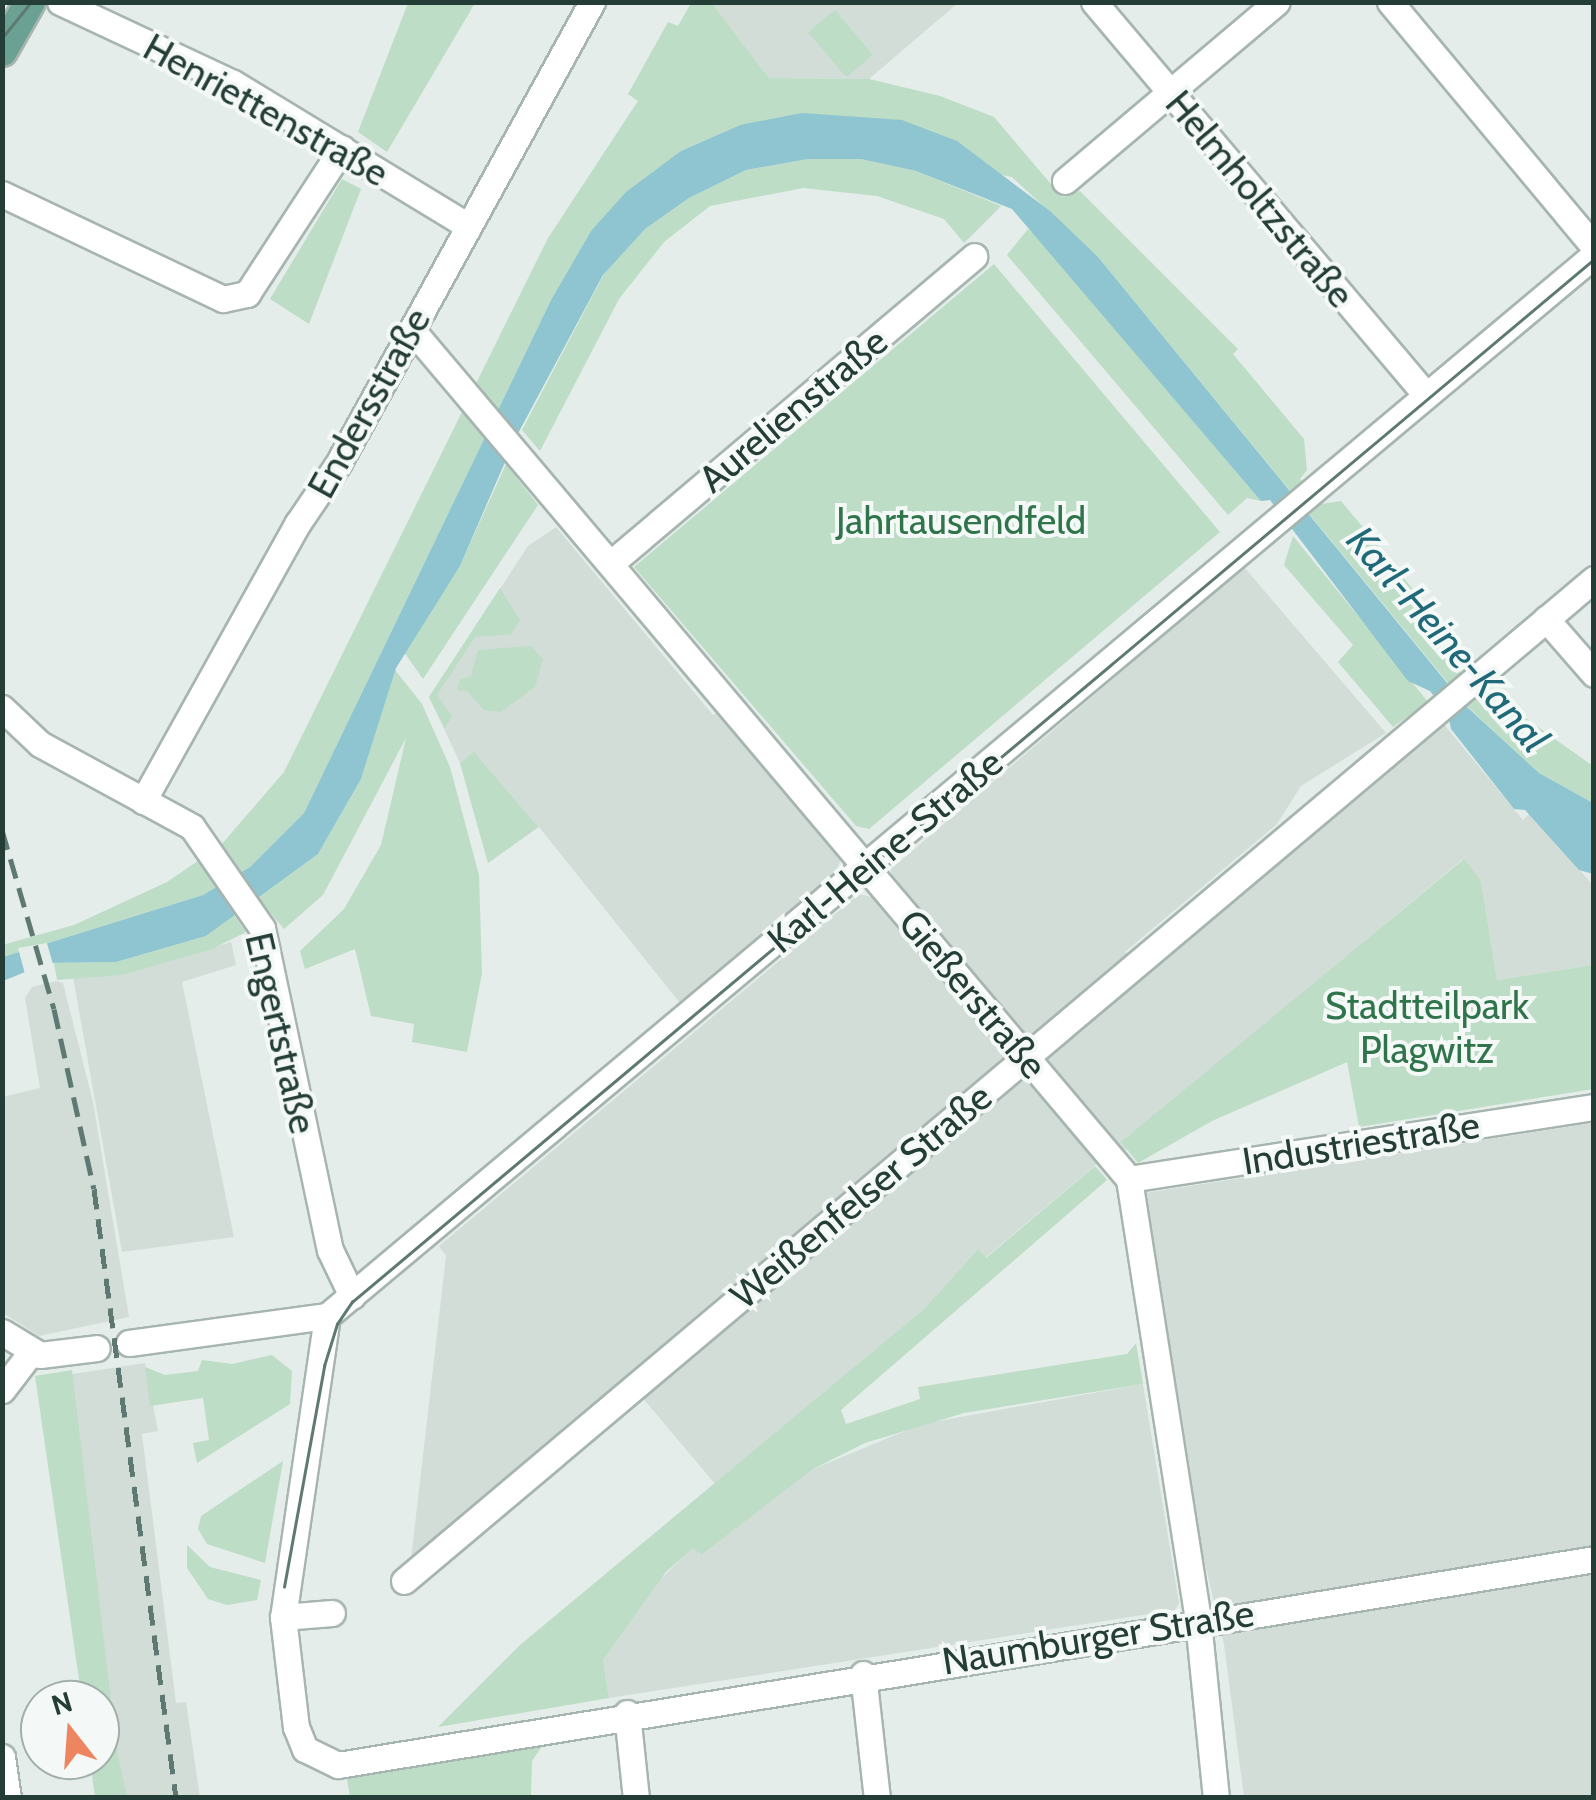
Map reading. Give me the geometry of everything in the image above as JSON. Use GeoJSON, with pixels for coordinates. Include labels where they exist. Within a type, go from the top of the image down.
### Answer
{"type":"FeatureCollection","features":[{"type":"Feature","properties":{"kind":"main road"},"geometry":{"type":"LineString","coordinates":[[2,26],[27,2]]}},
{"type":"Feature","properties":{"kind":"main road"},"geometry":{"type":"LineString","coordinates":[[2,51],[27,2]]}},
{"type":"Feature","properties":{"kind":"street","name":"Henriettenstraße"},"geometry":{"type":"LineString","coordinates":[[60,2],[233,83],[468,226]]}},
{"type":"Feature","properties":{"kind":"street","name":"Endersstraße"},"geometry":{"type":"LineString","coordinates":[[143,802],[413,331],[592,2]]}},
{"type":"Feature","properties":{"kind":"street","name":"Helmholtzstraße"},"geometry":{"type":"LineString","coordinates":[[1094,2],[1426,395]]}},
{"type":"Feature","properties":{"kind":"street"},"geometry":{"type":"LineString","coordinates":[[1065,181],[1277,2]]}},
{"type":"Feature","properties":{"kind":"street"},"geometry":{"type":"LineString","coordinates":[[1390,2],[1594,246]]}},
{"type":"Feature","properties":{"kind":"street"},"geometry":{"type":"LineString","coordinates":[[2,194],[223,299],[247,294],[342,148]]}},
{"type":"Feature","properties":{"kind":"street","name":"Karl-Heine-Straße"},"geometry":{"type":"LineString","coordinates":[[327,1316],[1594,255]]}},
{"type":"Feature","properties":{"kind":"street","name":"Aurelienstraße"},"geometry":{"type":"LineString","coordinates":[[610,564],[974,256]]}},
{"type":"Feature","properties":{"kind":"street","name":"Gießerstraße"},"geometry":{"type":"LineString","coordinates":[[413,331],[1129,1179]]}},
{"type":"Feature","properties":{"kind":"street","name":"Weißenfelser Straße"},"geometry":{"type":"LineString","coordinates":[[404,1581],[1594,579]]}},
{"type":"Feature","properties":{"kind":"street"},"geometry":{"type":"LineString","coordinates":[[1546,619],[1594,674]]}},
{"type":"Feature","properties":{"kind":"street","name":"Engertstraße"},"geometry":{"type":"LineString","coordinates":[[2,708],[40,744],[192,827],[262,928],[330,1250],[352,1296]]}},
{"type":"Feature","properties":{"kind":"street","name":"Industriestraße"},"geometry":{"type":"LineString","coordinates":[[1129,1179],[1594,1107]]}},
{"type":"Feature","properties":{"kind":"street"},"geometry":{"type":"LineString","coordinates":[[1129,1179],[1198,1621],[1216,1798]]}},
{"type":"Feature","properties":{"kind":"street"},"geometry":{"type":"LineString","coordinates":[[129,1344],[327,1316],[283,1618],[332,1612]]}},
{"type":"Feature","properties":{"kind":"street"},"geometry":{"type":"LineString","coordinates":[[2,1332],[32,1351],[97,1348]]}},
{"type":"Feature","properties":{"kind":"street"},"geometry":{"type":"LineString","coordinates":[[2,1390],[32,1351]]}},
{"type":"Feature","properties":{"kind":"street","name":"Naumburger Straße"},"geometry":{"type":"LineString","coordinates":[[283,1618],[296,1727],[312,1752],[568,1714],[615,1715],[1594,1559]]}},
{"type":"Feature","properties":{"kind":"street"},"geometry":{"type":"LineString","coordinates":[[863,1674],[877,1798]]}},
{"type":"Feature","properties":{"kind":"street"},"geometry":{"type":"LineString","coordinates":[[615,1715],[636,1798]]}},
{"type":"Feature","properties":{"kind":"street"},"geometry":{"type":"LineString","coordinates":[[2,1758],[8,1798]]}},
{"type":"Feature","properties":{"kind":"shaded area"},"geometry":{"type":"Polygon","coordinates":[[[712,3],[958,3],[869,79],[769,78],[712,3]]]}},
{"type":"Feature","properties":{"kind":"shaded area"},"geometry":{"type":"Polygon","coordinates":[[[556,527],[713,715],[726,709],[843,853],[836,873],[680,1003],[539,827],[488,863],[460,763],[429,697],[528,546],[556,527]]]}},
{"type":"Feature","properties":{"kind":"shaded area"},"geometry":{"type":"Polygon","coordinates":[[[1244,567],[1386,733],[1301,786],[1277,824],[1125,952],[1132,956],[1025,1041],[892,883],[891,869],[1244,567]]]}},
{"type":"Feature","properties":{"kind":"shaded area"},"geometry":{"type":"Polygon","coordinates":[[[1443,723],[1523,820],[1529,814],[1593,885],[1593,965],[1497,980],[1481,881],[1463,859],[1122,1143],[1127,1149],[1120,1156],[1042,1064],[1045,1052],[1428,728],[1432,732],[1443,723]]]}},
{"type":"Feature","properties":{"kind":"shaded area"},"geometry":{"type":"Polygon","coordinates":[[[859,894],[875,898],[1008,1057],[410,1568],[446,1256],[439,1246],[859,894]]]}},
{"type":"Feature","properties":{"kind":"shaded area"},"geometry":{"type":"Polygon","coordinates":[[[231,942],[236,965],[182,982],[234,1237],[122,1252],[73,977],[123,975],[231,942]]]}},
{"type":"Feature","properties":{"kind":"shaded area"},"geometry":{"type":"Polygon","coordinates":[[[63,983],[93,1102],[129,1317],[39,1336],[3,1313],[2,1097],[40,1088],[25,998],[32,987],[63,983]]]}},
{"type":"Feature","properties":{"kind":"shaded area"},"geometry":{"type":"Polygon","coordinates":[[[1022,1076],[1098,1163],[985,1258],[977,1250],[923,1310],[716,1485],[641,1396],[1022,1076]]]}},
{"type":"Feature","properties":{"kind":"shaded area"},"geometry":{"type":"Polygon","coordinates":[[[1593,1123],[1593,1797],[1244,1797],[1224,1644],[1192,1509],[1145,1193],[1593,1123]]]}},
{"type":"Feature","properties":{"kind":"shaded area"},"geometry":{"type":"Polygon","coordinates":[[[145,1363],[158,1431],[142,1434],[176,1703],[186,1702],[200,1797],[99,1797],[99,1780],[120,1780],[120,1680],[98,1680],[66,1375],[145,1363]]]}},
{"type":"Feature","properties":{"kind":"shaded area"},"geometry":{"type":"Polygon","coordinates":[[[1143,1384],[1179,1603],[1175,1610],[609,1698],[603,1660],[648,1592],[693,1547],[700,1555],[813,1469],[922,1424],[1143,1384]]]}},
{"type":"Feature","properties":{"kind":"green space"},"geometry":{"type":"Polygon","coordinates":[[[408,3],[475,3],[387,152],[358,132],[408,3]]]}},
{"type":"Feature","properties":{"kind":"green space","name":"Karl-Heine-Kanal"},"geometry":{"type":"Polygon","coordinates":[[[691,3],[712,3],[769,78],[869,79],[940,96],[994,117],[1062,197],[1080,191],[1238,349],[1233,354],[1304,439],[1307,470],[1300,479],[1321,504],[1341,501],[1435,617],[1430,635],[1462,673],[1593,766],[1593,803],[1539,773],[1467,706],[1098,257],[1012,177],[740,125],[681,151],[591,231],[551,300],[304,813],[250,867],[203,895],[3,957],[2,945],[74,925],[167,882],[220,846],[284,772],[548,238],[638,101],[628,94],[668,22],[678,26],[691,3]]]}},
{"type":"Feature","properties":{"kind":"green space"},"geometry":{"type":"Polygon","coordinates":[[[835,10],[873,55],[846,77],[808,32],[835,10]]]}},
{"type":"Feature","properties":{"kind":"green space"},"geometry":{"type":"Polygon","coordinates":[[[808,159],[861,159],[916,171],[1001,206],[964,243],[944,219],[877,196],[803,188],[710,206],[664,242],[619,299],[540,451],[522,430],[605,272],[645,229],[689,198],[746,170],[808,159]]]}},
{"type":"Feature","properties":{"kind":"green space"},"geometry":{"type":"Polygon","coordinates":[[[342,179],[361,189],[309,324],[270,299],[342,179]]]}},
{"type":"Feature","properties":{"kind":"green space"},"geometry":{"type":"Polygon","coordinates":[[[1028,229],[1261,501],[1247,498],[1228,515],[1007,255],[1028,229]]]}},
{"type":"Feature","properties":{"kind":"green space","name":"Jahrtausendfeld"},"geometry":{"type":"Polygon","coordinates":[[[994,264],[1220,532],[869,829],[856,826],[634,567],[994,264]]]}},
{"type":"Feature","properties":{"kind":"green space"},"geometry":{"type":"Polygon","coordinates":[[[506,464],[538,505],[423,679],[404,652],[460,566],[506,464]]]}},
{"type":"Feature","properties":{"kind":"green space"},"geometry":{"type":"Polygon","coordinates":[[[1293,536],[1428,702],[1393,727],[1338,662],[1353,645],[1284,565],[1293,536]]]}},
{"type":"Feature","properties":{"kind":"green space"},"geometry":{"type":"Polygon","coordinates":[[[500,588],[520,620],[512,634],[475,637],[437,695],[452,716],[445,728],[429,697],[500,588]]]}},
{"type":"Feature","properties":{"kind":"green space"},"geometry":{"type":"Polygon","coordinates":[[[531,646],[543,659],[535,687],[501,712],[484,710],[467,691],[457,690],[460,679],[471,676],[478,650],[531,646]]]}},
{"type":"Feature","properties":{"kind":"green space"},"geometry":{"type":"Polygon","coordinates":[[[395,670],[422,704],[450,767],[479,875],[482,973],[467,1052],[412,1042],[414,1024],[371,1016],[355,949],[305,969],[300,951],[344,909],[381,845],[406,738],[323,895],[284,929],[258,898],[318,854],[361,779],[395,670]]]}},
{"type":"Feature","properties":{"kind":"green space"},"geometry":{"type":"Polygon","coordinates":[[[474,752],[538,827],[488,863],[460,763],[474,752]]]}},
{"type":"Feature","properties":{"kind":"green space","name":"Stadtteilpark Plagwitz"},"geometry":{"type":"Polygon","coordinates":[[[1464,859],[1481,881],[1497,980],[1593,965],[1593,1089],[1359,1127],[1347,1062],[1212,1121],[1138,1163],[1121,1142],[1464,859]]]}},
{"type":"Feature","properties":{"kind":"green space"},"geometry":{"type":"Polygon","coordinates":[[[234,915],[246,932],[212,949],[123,975],[57,980],[54,963],[116,962],[206,936],[234,915]]]}},
{"type":"Feature","properties":{"kind":"green space"},"geometry":{"type":"Polygon","coordinates":[[[1095,1166],[1107,1180],[841,1410],[846,1424],[920,1399],[918,1387],[1127,1354],[1136,1343],[1143,1384],[964,1413],[865,1443],[813,1469],[701,1555],[693,1548],[666,1572],[603,1660],[609,1698],[438,1727],[520,1645],[923,1310],[978,1249],[986,1258],[1095,1166]]]}},
{"type":"Feature","properties":{"kind":"green space"},"geometry":{"type":"Polygon","coordinates":[[[272,1355],[292,1371],[290,1404],[197,1463],[193,1443],[209,1440],[203,1398],[150,1406],[145,1367],[165,1375],[198,1371],[202,1360],[232,1364],[272,1355]]]}},
{"type":"Feature","properties":{"kind":"green space"},"geometry":{"type":"Polygon","coordinates":[[[72,1370],[109,1680],[79,1680],[35,1376],[72,1370]]]}},
{"type":"Feature","properties":{"kind":"green space"},"geometry":{"type":"Polygon","coordinates":[[[283,1461],[265,1563],[207,1544],[198,1529],[201,1516],[283,1461]]]}},
{"type":"Feature","properties":{"kind":"green space"},"geometry":{"type":"Polygon","coordinates":[[[187,1545],[210,1567],[261,1580],[257,1600],[227,1605],[208,1599],[187,1568],[187,1545]]]}},
{"type":"Feature","properties":{"kind":"green space"},"geometry":{"type":"Polygon","coordinates":[[[542,1746],[532,1761],[531,1797],[350,1797],[346,1774],[542,1746]]]}},
{"type":"Feature","properties":{"kind":"green space"},"geometry":{"type":"Polygon","coordinates":[[[120,1765],[127,1797],[95,1797],[93,1780],[120,1780],[120,1765]]]}},
{"type":"Feature","properties":{"kind":"water"},"geometry":{"type":"Polygon","coordinates":[[[802,113],[902,120],[957,141],[1050,211],[1098,257],[1466,706],[1539,773],[1593,803],[1593,874],[1579,870],[1525,810],[1514,809],[1451,729],[1448,713],[1430,691],[1408,681],[1270,500],[1261,501],[1012,209],[916,171],[861,159],[808,159],[746,170],[689,198],[645,229],[603,275],[515,439],[460,566],[396,668],[361,779],[318,854],[206,936],[116,962],[47,963],[3,981],[3,957],[203,895],[250,867],[304,813],[551,300],[591,231],[626,192],[681,151],[740,125],[802,113]]]}},
{"type":"Feature","properties":{"kind":"pier"},"geometry":{"type":"Polygon","coordinates":[[[47,943],[54,968],[25,974],[18,948],[47,943]]]}},
{"type":"Feature","properties":{"kind":"tram line"},"geometry":{"type":"LineString","coordinates":[[2,38],[31,2]]}},
{"type":"Feature","properties":{"kind":"tram line"},"geometry":{"type":"LineString","coordinates":[[284,1587],[324,1366],[337,1324],[352,1302],[1594,259]]}},
{"type":"Feature","properties":{"kind":"railway"},"geometry":{"type":"LineString","coordinates":[[2,830],[54,1009],[94,1189],[176,1798]]}}]}
